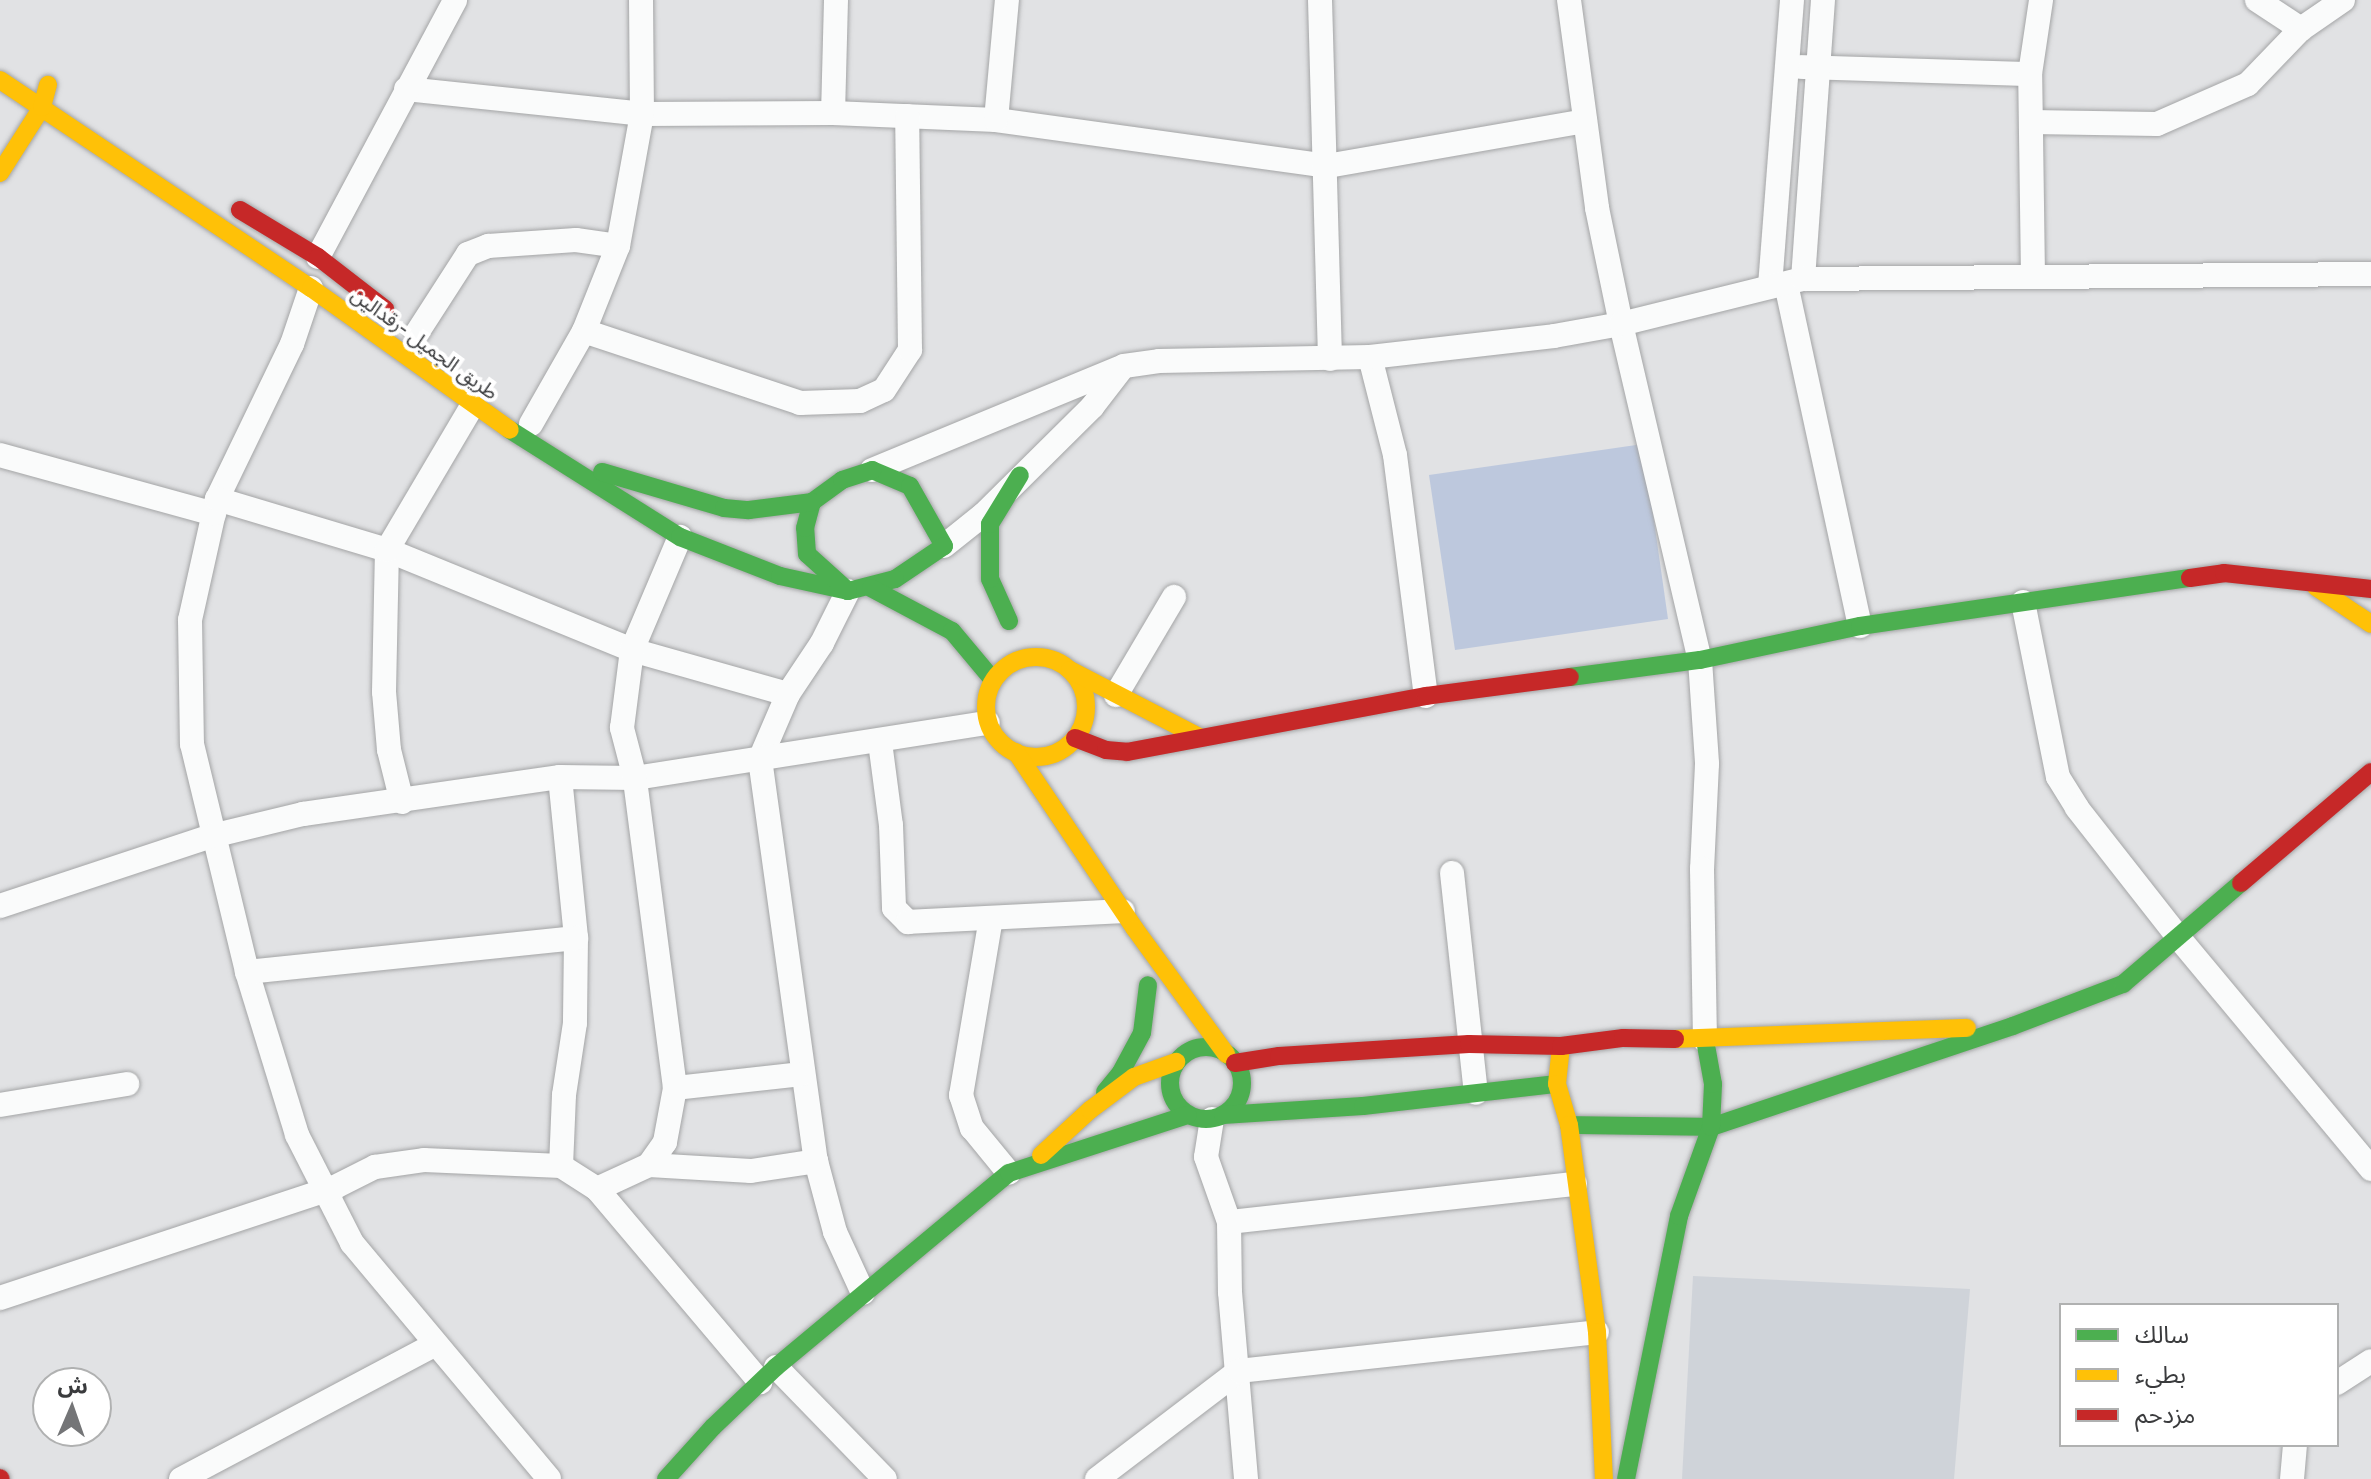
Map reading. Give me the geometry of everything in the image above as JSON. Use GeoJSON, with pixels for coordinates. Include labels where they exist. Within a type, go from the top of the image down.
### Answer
{"type":"FeatureCollection","features":[{"type":"Feature","properties":{"kind":"street"},"geometry":{"type":"LineString","coordinates":[[318,257],[455,0]]}},
{"type":"Feature","properties":{"kind":"street"},"geometry":{"type":"LineString","coordinates":[[531,424],[584,331],[618,246],[642,114],[641,0]]}},
{"type":"Feature","properties":{"kind":"street"},"geometry":{"type":"LineString","coordinates":[[833,113],[836,0]]}},
{"type":"Feature","properties":{"kind":"street"},"geometry":{"type":"LineString","coordinates":[[996,120],[1007,0]]}},
{"type":"Feature","properties":{"kind":"street"},"geometry":{"type":"LineString","coordinates":[[1320,0],[1330,359]]}},
{"type":"Feature","properties":{"kind":"street"},"geometry":{"type":"LineString","coordinates":[[1569,0],[1597,208],[1700,660],[1707,752],[1702,869],[1705,1040],[1713,1084],[1711,1127],[1679,1216],[1626,1479]]}},
{"type":"Feature","properties":{"kind":"street"},"geometry":{"type":"LineString","coordinates":[[1792,0],[1785,67],[1786,283],[1860,626]]}},
{"type":"Feature","properties":{"kind":"street"},"geometry":{"type":"LineString","coordinates":[[1786,283],[1817,68],[1823,0]]}},
{"type":"Feature","properties":{"kind":"street"},"geometry":{"type":"LineString","coordinates":[[2033,277],[2030,74],[2041,0]]}},
{"type":"Feature","properties":{"kind":"street"},"geometry":{"type":"LineString","coordinates":[[2257,0],[2301,29]]}},
{"type":"Feature","properties":{"kind":"street"},"geometry":{"type":"LineString","coordinates":[[2031,122],[2157,124],[2248,84],[2301,29],[2343,0]]}},
{"type":"Feature","properties":{"kind":"street"},"geometry":{"type":"LineString","coordinates":[[1785,67],[2030,74]]}},
{"type":"Feature","properties":{"kind":"street"},"geometry":{"type":"LineString","coordinates":[[0,141],[10,115],[1,81]]}},
{"type":"Feature","properties":{"kind":"street","name":"طريق الجميل -رقدالين"},"geometry":{"type":"LineString","coordinates":[[1,81],[481,399],[680,537],[780,576],[860,589]]}},
{"type":"Feature","properties":{"kind":"street"},"geometry":{"type":"LineString","coordinates":[[0,173],[42,107],[49,86]]}},
{"type":"Feature","properties":{"kind":"street"},"geometry":{"type":"LineString","coordinates":[[406,89],[642,114],[833,113],[996,120],[1327,166],[1585,121]]}},
{"type":"Feature","properties":{"kind":"street"},"geometry":{"type":"LineString","coordinates":[[584,331],[800,403],[860,401],[884,390],[910,350],[907,116]]}},
{"type":"Feature","properties":{"kind":"street","name":"طريق الجميل -رقدالين"},"geometry":{"type":"LineString","coordinates":[[229,204],[318,257],[423,338]]}},
{"type":"Feature","properties":{"kind":"street"},"geometry":{"type":"LineString","coordinates":[[423,338],[459,263],[468,254],[488,246],[576,240],[618,246]]}},
{"type":"Feature","properties":{"kind":"street"},"geometry":{"type":"LineString","coordinates":[[993,680],[952,631],[860,589],[807,554],[805,528],[812,502],[842,480],[1124,366],[1159,361],[1370,357],[1621,324],[1786,283],[2368,269]]}},
{"type":"Feature","properties":{"kind":"street"},"geometry":{"type":"LineString","coordinates":[[311,288],[292,344],[215,507],[190,620],[192,744],[247,972],[297,1135],[352,1243],[434,1345],[549,1479]]}},
{"type":"Feature","properties":{"kind":"street"},"geometry":{"type":"LineString","coordinates":[[1370,357],[1395,455],[1426,696]]}},
{"type":"Feature","properties":{"kind":"street"},"geometry":{"type":"LineString","coordinates":[[863,1293],[835,1232],[816,1161],[801,1074],[760,759],[788,694],[860,589],[895,579],[949,551],[1020,475],[1092,407],[1124,366]]}},
{"type":"Feature","properties":{"kind":"street"},"geometry":{"type":"LineString","coordinates":[[402,802],[389,750],[384,692],[387,550],[481,399]]}},
{"type":"Feature","properties":{"kind":"street","name":"طريق الجميل -رقدالين"},"geometry":{"type":"LineString","coordinates":[[481,399],[531,424],[603,472],[678,497],[749,510],[812,502]]}},
{"type":"Feature","properties":{"kind":"street"},"geometry":{"type":"LineString","coordinates":[[0,455],[387,550],[632,650],[788,694]]}},
{"type":"Feature","properties":{"kind":"street"},"geometry":{"type":"LineString","coordinates":[[872,470],[910,486],[949,551]]}},
{"type":"Feature","properties":{"kind":"street"},"geometry":{"type":"LineString","coordinates":[[1020,475],[990,524],[988,551],[990,579],[1023,639]]}},
{"type":"Feature","properties":{"kind":"street"},"geometry":{"type":"LineString","coordinates":[[649,1165],[665,1142],[675,1088],[635,778],[622,728],[632,650],[680,537]]}},
{"type":"Feature","properties":{"kind":"street"},"geometry":{"type":"LineString","coordinates":[[1016,752],[1046,755],[1073,740],[1106,750],[1127,752],[1426,696],[1700,660],[1860,626],[2224,573],[2371,589]]}},
{"type":"Feature","properties":{"kind":"street"},"geometry":{"type":"LineString","coordinates":[[972,578],[1023,639],[1070,670],[1199,737]]}},
{"type":"Feature","properties":{"kind":"street"},"geometry":{"type":"LineString","coordinates":[[2308,582],[2371,624]]}},
{"type":"Feature","properties":{"kind":"street"},"geometry":{"type":"LineString","coordinates":[[1116,695],[1174,597]]}},
{"type":"Feature","properties":{"kind":"street"},"geometry":{"type":"LineString","coordinates":[[2023,602],[2058,777],[2077,808],[2178,937],[2371,1169]]}},
{"type":"Feature","properties":{"kind":"street"},"geometry":{"type":"LineString","coordinates":[[1023,639],[1012,663],[993,680],[985,709],[988,723],[999,740],[1016,752],[1064,819],[1129,920],[1231,1058],[1242,1086],[1239,1098],[1207,1116],[1177,1105],[1170,1091],[1170,1076],[1180,1059],[1174,1035]]}},
{"type":"Feature","properties":{"kind":"street"},"geometry":{"type":"LineString","coordinates":[[1070,670],[1081,685],[1086,703],[1083,721],[1073,740],[1070,765]]}},
{"type":"Feature","properties":{"kind":"street"},"geometry":{"type":"LineString","coordinates":[[0,906],[212,836],[303,814],[560,777],[635,778],[988,723]]}},
{"type":"Feature","properties":{"kind":"street"},"geometry":{"type":"LineString","coordinates":[[880,742],[891,825],[894,908],[908,922],[991,918],[1129,920]]}},
{"type":"Feature","properties":{"kind":"street"},"geometry":{"type":"LineString","coordinates":[[1569,1125],[1711,1127],[2013,1026],[2123,984],[2267,865],[2370,771]]}},
{"type":"Feature","properties":{"kind":"street"},"geometry":{"type":"LineString","coordinates":[[560,777],[576,938],[575,1023],[564,1095],[561,1166]]}},
{"type":"Feature","properties":{"kind":"street"},"geometry":{"type":"LineString","coordinates":[[1064,819],[1067,792]]}},
{"type":"Feature","properties":{"kind":"street"},"geometry":{"type":"LineString","coordinates":[[1452,873],[1476,1093]]}},
{"type":"Feature","properties":{"kind":"street"},"geometry":{"type":"LineString","coordinates":[[991,918],[961,1095],[972,1128],[1019,1170]]}},
{"type":"Feature","properties":{"kind":"street"},"geometry":{"type":"LineString","coordinates":[[1129,920],[1148,985],[1163,1010]]}},
{"type":"Feature","properties":{"kind":"street"},"geometry":{"type":"LineString","coordinates":[[247,972],[576,938]]}},
{"type":"Feature","properties":{"kind":"street"},"geometry":{"type":"LineString","coordinates":[[1090,1110],[1121,1072],[1142,1033],[1148,985]]}},
{"type":"Feature","properties":{"kind":"street"},"geometry":{"type":"LineString","coordinates":[[1189,1000],[1229,1026]]}},
{"type":"Feature","properties":{"kind":"street"},"geometry":{"type":"LineString","coordinates":[[666,1479],[768,1374],[863,1293],[1090,1110],[1134,1077],[1204,1047],[1231,1058],[1469,1044],[1561,1046],[1623,1038],[1705,1040],[2013,1026]]}},
{"type":"Feature","properties":{"kind":"street"},"geometry":{"type":"LineString","coordinates":[[1248,1039],[1279,1056]]}},
{"type":"Feature","properties":{"kind":"street"},"geometry":{"type":"LineString","coordinates":[[1561,1046],[1557,1084],[1569,1125],[1597,1332],[1605,1442],[1604,1479]]}},
{"type":"Feature","properties":{"kind":"street"},"geometry":{"type":"LineString","coordinates":[[675,1088],[801,1074]]}},
{"type":"Feature","properties":{"kind":"street"},"geometry":{"type":"LineString","coordinates":[[0,1105],[127,1084]]}},
{"type":"Feature","properties":{"kind":"street"},"geometry":{"type":"LineString","coordinates":[[1019,1170],[1207,1116],[1557,1084]]}},
{"type":"Feature","properties":{"kind":"street"},"geometry":{"type":"LineString","coordinates":[[1207,1116],[1206,1157],[1229,1222],[1230,1292],[1246,1479]]}},
{"type":"Feature","properties":{"kind":"street"},"geometry":{"type":"LineString","coordinates":[[0,1298],[324,1189],[375,1167],[424,1160],[561,1166],[597,1189],[768,1374],[885,1479]]}},
{"type":"Feature","properties":{"kind":"street"},"geometry":{"type":"LineString","coordinates":[[597,1189],[649,1165],[751,1171],[816,1161]]}},
{"type":"Feature","properties":{"kind":"street"},"geometry":{"type":"LineString","coordinates":[[1229,1222],[1575,1184]]}},
{"type":"Feature","properties":{"kind":"street"},"geometry":{"type":"LineString","coordinates":[[1097,1479],[1239,1371],[1597,1332]]}},
{"type":"Feature","properties":{"kind":"street"},"geometry":{"type":"LineString","coordinates":[[181,1479],[434,1345]]}},
{"type":"Feature","properties":{"kind":"street"},"geometry":{"type":"LineString","coordinates":[[2339,1382],[2371,1361]]}},
{"type":"Feature","properties":{"kind":"street"},"geometry":{"type":"LineString","coordinates":[[2292,1479],[2295,1447]]}},
{"type":"Feature","properties":{"kind":"shaded area"},"geometry":{"type":"Polygon","coordinates":[[[1643,444],[1668,619],[1455,650],[1429,475],[1643,444]]]}},
{"type":"Feature","properties":{"kind":"shaded area"},"geometry":{"type":"Polygon","coordinates":[[[1693,1276],[1970,1289],[1954,1479],[1682,1479],[1693,1276]]]}},
{"type":"Feature","properties":{"kind":"traffic: fast"},"geometry":{"type":"LineString","coordinates":[[510,430],[680,537],[780,576],[848,591]]}},
{"type":"Feature","properties":{"kind":"traffic: fast"},"geometry":{"type":"LineString","coordinates":[[872,470],[910,486],[944,546],[895,579],[848,591],[807,554],[805,528],[812,502],[842,480],[872,470]]}},
{"type":"Feature","properties":{"kind":"traffic: fast"},"geometry":{"type":"LineString","coordinates":[[602,472],[724,508],[749,510],[812,502]]}},
{"type":"Feature","properties":{"kind":"traffic: fast"},"geometry":{"type":"LineString","coordinates":[[1009,621],[990,579],[990,524],[1020,475]]}},
{"type":"Feature","properties":{"kind":"traffic: fast"},"geometry":{"type":"LineString","coordinates":[[1570,677],[1700,660],[1860,626],[2190,578]]}},
{"type":"Feature","properties":{"kind":"traffic: fast"},"geometry":{"type":"LineString","coordinates":[[871,588],[952,631],[993,680]]}},
{"type":"Feature","properties":{"kind":"traffic: fast"},"geometry":{"type":"LineString","coordinates":[[1569,1125],[1711,1127],[2013,1026],[2123,984],[2241,883]]}},
{"type":"Feature","properties":{"kind":"traffic: fast"},"geometry":{"type":"LineString","coordinates":[[1105,1092],[1121,1072],[1142,1033],[1148,985]]}},
{"type":"Feature","properties":{"kind":"traffic: fast"},"geometry":{"type":"LineString","coordinates":[[1626,1479],[1679,1216],[1711,1127],[1713,1084],[1705,1040]]}},
{"type":"Feature","properties":{"kind":"traffic: fast"},"geometry":{"type":"LineString","coordinates":[[1206,1047],[1226,1053],[1236,1063],[1242,1083],[1236,1103],[1226,1113],[1206,1119],[1186,1113],[1176,1103],[1170,1083],[1176,1063],[1186,1053],[1206,1047]]}},
{"type":"Feature","properties":{"kind":"traffic: fast"},"geometry":{"type":"LineString","coordinates":[[1223,1115],[1363,1106],[1557,1084]]}},
{"type":"Feature","properties":{"kind":"traffic: fast"},"geometry":{"type":"LineString","coordinates":[[666,1479],[713,1427],[776,1367],[1009,1173],[1188,1115]]}},
{"type":"Feature","properties":{"kind":"traffic: slow"},"geometry":{"type":"LineString","coordinates":[[0,80],[311,288],[510,430]]}},
{"type":"Feature","properties":{"kind":"traffic: slow"},"geometry":{"type":"LineString","coordinates":[[0,173],[42,107],[48,85]]}},
{"type":"Feature","properties":{"kind":"traffic: slow"},"geometry":{"type":"LineString","coordinates":[[2316,587],[2371,624]]}},
{"type":"Feature","properties":{"kind":"traffic: slow"},"geometry":{"type":"LineString","coordinates":[[1036,657],[1055,661],[1071,672],[1082,688],[1086,707],[1082,726],[1071,742],[1055,753],[1036,757],[1017,753],[1001,742],[990,726],[986,707],[990,688],[1001,672],[1017,661],[1036,657]]}},
{"type":"Feature","properties":{"kind":"traffic: slow"},"geometry":{"type":"LineString","coordinates":[[1070,670],[1199,737]]}},
{"type":"Feature","properties":{"kind":"traffic: slow"},"geometry":{"type":"LineString","coordinates":[[1016,752],[1135,929],[1226,1054]]}},
{"type":"Feature","properties":{"kind":"traffic: slow"},"geometry":{"type":"LineString","coordinates":[[1675,1039],[1967,1028]]}},
{"type":"Feature","properties":{"kind":"traffic: slow"},"geometry":{"type":"LineString","coordinates":[[1561,1046],[1557,1084],[1569,1125],[1597,1332],[1604,1479]]}},
{"type":"Feature","properties":{"kind":"traffic: slow"},"geometry":{"type":"LineString","coordinates":[[1041,1155],[1090,1110],[1134,1077],[1176,1062]]}},
{"type":"Feature","properties":{"kind":"traffic: jam"},"geometry":{"type":"LineString","coordinates":[[240,210],[318,257],[385,309]]}},
{"type":"Feature","properties":{"kind":"traffic: jam"},"geometry":{"type":"LineString","coordinates":[[2190,578],[2224,573],[2371,589]]}},
{"type":"Feature","properties":{"kind":"traffic: jam"},"geometry":{"type":"LineString","coordinates":[[1075,738],[1106,750],[1127,752],[1426,696],[1570,677]]}},
{"type":"Feature","properties":{"kind":"traffic: jam"},"geometry":{"type":"LineString","coordinates":[[2241,883],[2371,772]]}},
{"type":"Feature","properties":{"kind":"traffic: jam"},"geometry":{"type":"LineString","coordinates":[[1235,1063],[1279,1056],[1469,1044],[1561,1046],[1623,1038],[1675,1039]]}}]}
